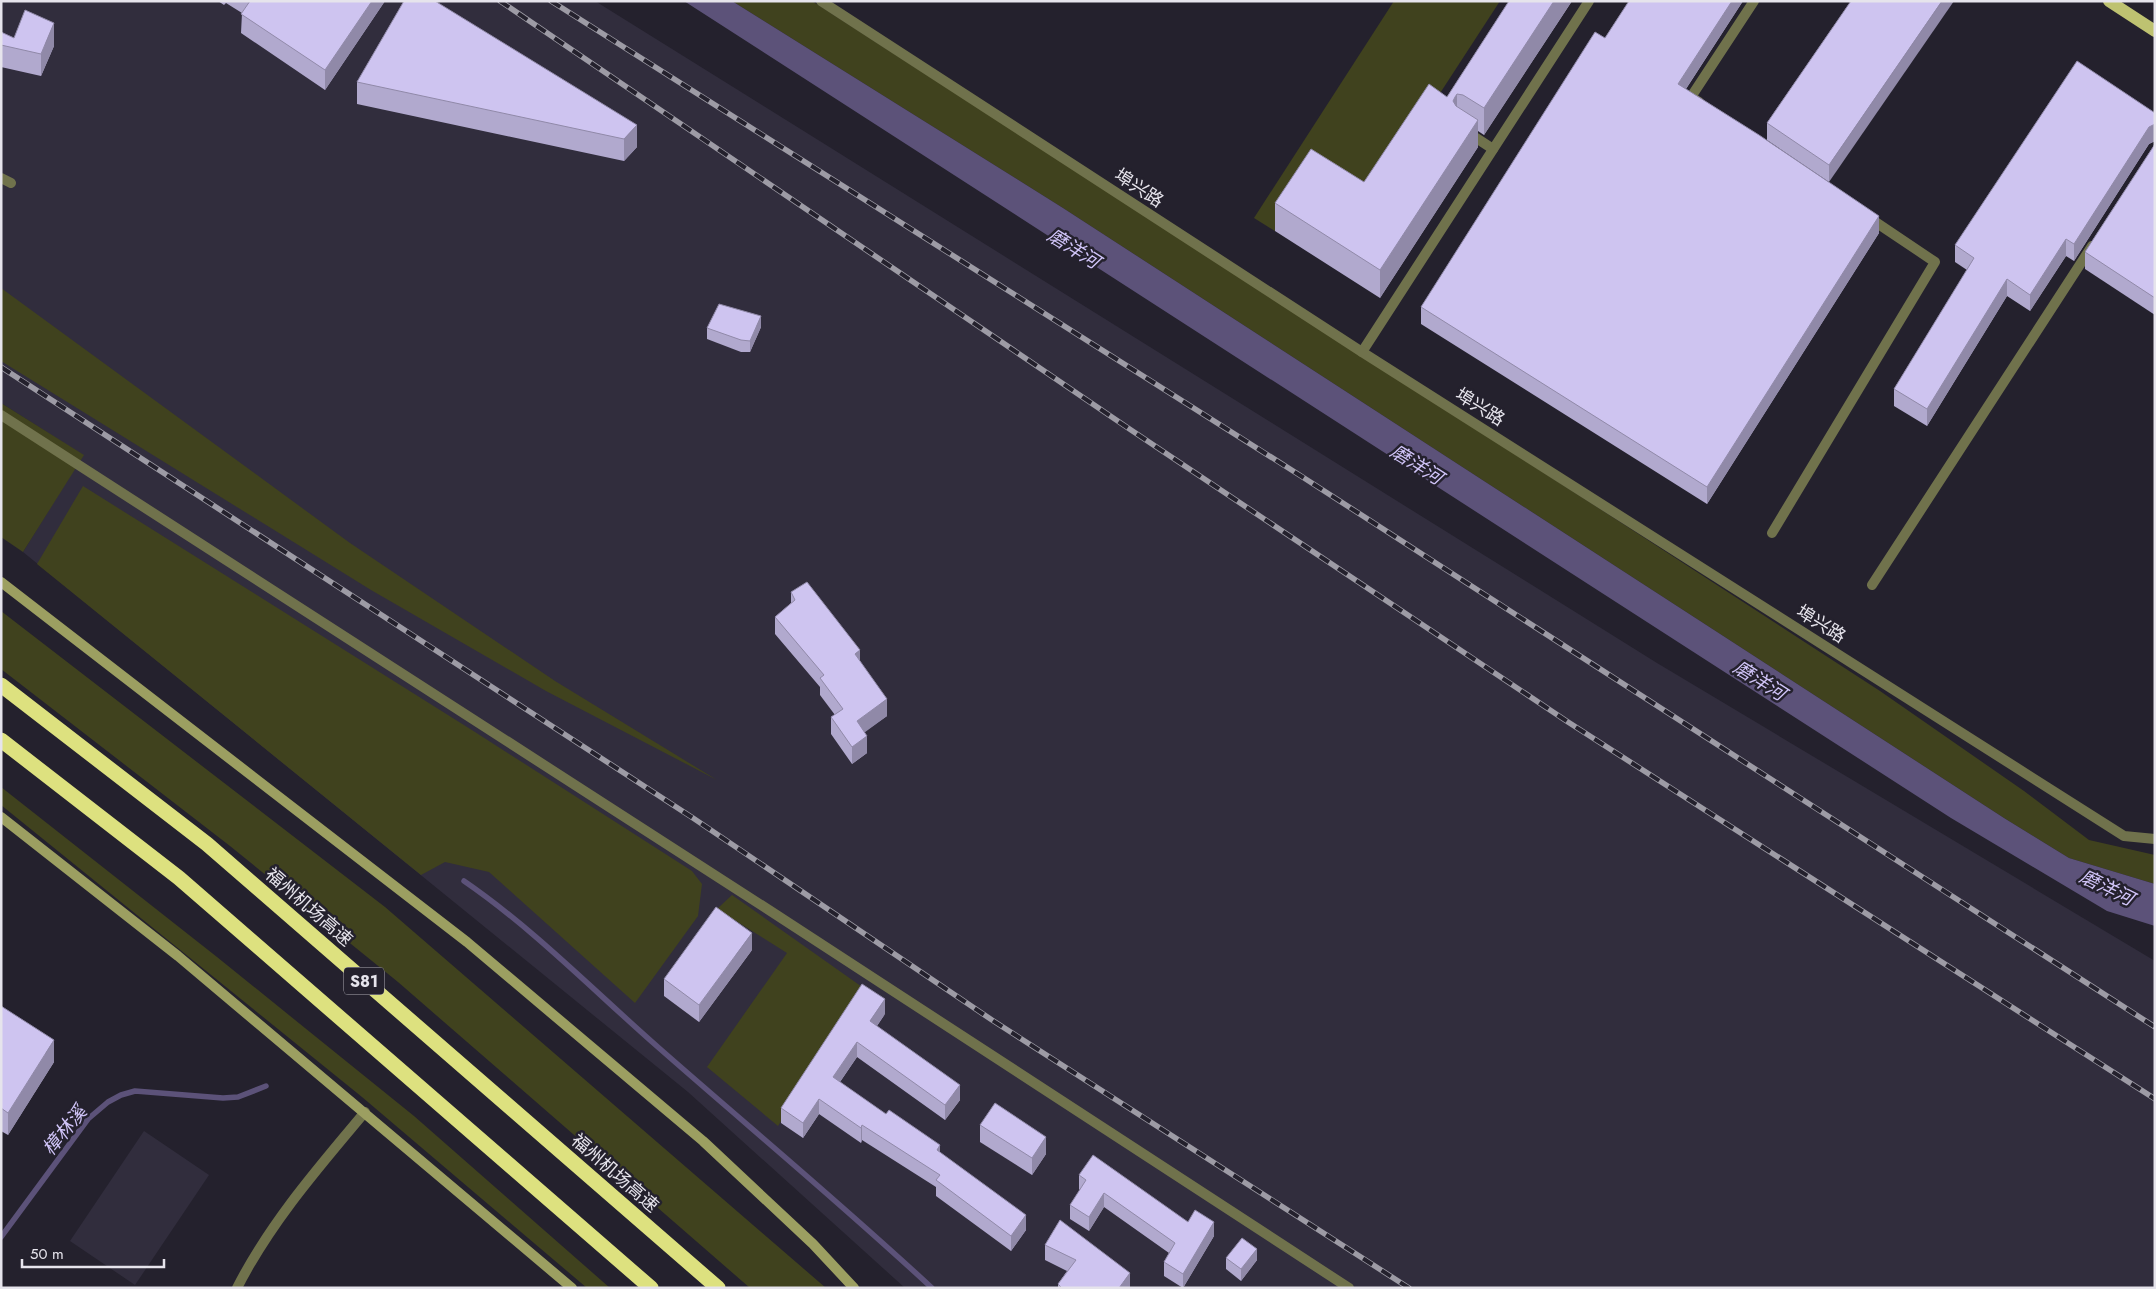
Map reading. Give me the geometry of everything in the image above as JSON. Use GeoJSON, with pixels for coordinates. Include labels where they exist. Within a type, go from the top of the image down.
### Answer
{"type":"FeatureCollection","features":[{"type":"Feature","properties":{"kind":"highway","name":"福州机场高速"},"geometry":{"type":"LineString","coordinates":[[1,684],[207,844],[718,1288]]}},
{"type":"Feature","properties":{"kind":"highway","name":"S81"},"geometry":{"type":"LineString","coordinates":[[1,740],[180,878],[651,1288]]}},
{"type":"Feature","properties":{"kind":"main road"},"geometry":{"type":"LineString","coordinates":[[2109,1],[2155,31]]}},
{"type":"Feature","properties":{"kind":"main road"},"geometry":{"type":"LineString","coordinates":[[1,582],[467,942],[703,1141],[812,1244],[854,1288]]}},
{"type":"Feature","properties":{"kind":"main road"},"geometry":{"type":"LineString","coordinates":[[1,817],[178,956],[572,1288]]}},
{"type":"Feature","properties":{"kind":"street","name":"埠兴路"},"geometry":{"type":"LineString","coordinates":[[821,1],[1362,352],[2124,836],[2155,839]]}},
{"type":"Feature","properties":{"kind":"street"},"geometry":{"type":"LineString","coordinates":[[1362,352],[1589,1]]}},
{"type":"Feature","properties":{"kind":"street"},"geometry":{"type":"LineString","coordinates":[[1707,108],[1691,98],[1754,1]]}},
{"type":"Feature","properties":{"kind":"street"},"geometry":{"type":"LineString","coordinates":[[1460,128],[1493,149]]}},
{"type":"Feature","properties":{"kind":"street"},"geometry":{"type":"LineString","coordinates":[[1772,533],[1935,262],[1862,212]]}},
{"type":"Feature","properties":{"kind":"street"},"geometry":{"type":"LineString","coordinates":[[1872,585],[2096,239]]}},
{"type":"Feature","properties":{"kind":"street"},"geometry":{"type":"LineString","coordinates":[[1,415],[1349,1288]]}},
{"type":"Feature","properties":{"kind":"street"},"geometry":{"type":"LineString","coordinates":[[237,1288],[250,1262],[278,1220],[316,1170],[365,1112]]}},
{"type":"Feature","properties":{"kind":"shaded area"},"geometry":{"type":"Polygon","coordinates":[[[1,1],[595,1],[1657,663],[2155,961],[2155,1288],[905,1288],[688,1092],[23,552],[83,455],[1,403],[1,1]]]}},
{"type":"Feature","properties":{"kind":"shaded area"},"geometry":{"type":"Polygon","coordinates":[[[144,1131],[209,1175],[135,1285],[70,1241],[144,1131]]]}},
{"type":"Feature","properties":{"kind":"green space"},"geometry":{"type":"Polygon","coordinates":[[[732,1],[812,1],[1880,691],[2024,791],[2089,840],[2155,855],[2155,884],[2069,858],[2004,818],[1063,208],[732,1]]]}},
{"type":"Feature","properties":{"kind":"green space"},"geometry":{"type":"Polygon","coordinates":[[[1394,1],[1500,1],[1364,210],[1275,231],[1254,218],[1394,1]]]}},
{"type":"Feature","properties":{"kind":"green space"},"geometry":{"type":"Polygon","coordinates":[[[1,288],[350,543],[555,681],[717,780],[546,691],[371,590],[1,361],[1,288]]]}},
{"type":"Feature","properties":{"kind":"green space"},"geometry":{"type":"Polygon","coordinates":[[[1,403],[84,455],[23,552],[1,537],[1,403]]]}},
{"type":"Feature","properties":{"kind":"green space"},"geometry":{"type":"Polygon","coordinates":[[[83,486],[475,732],[692,871],[702,884],[698,916],[635,1003],[489,872],[445,862],[421,875],[37,564],[83,486]]]}},
{"type":"Feature","properties":{"kind":"green space"},"geometry":{"type":"Polygon","coordinates":[[[1,611],[385,907],[826,1288],[750,1288],[398,982],[230,846],[1,669],[1,611]]]}},
{"type":"Feature","properties":{"kind":"green space"},"geometry":{"type":"Polygon","coordinates":[[[1,787],[217,957],[414,1116],[610,1288],[587,1288],[362,1097],[1,805],[1,787]]]}},
{"type":"Feature","properties":{"kind":"green space"},"geometry":{"type":"Polygon","coordinates":[[[732,895],[865,989],[778,1126],[707,1067],[787,953],[717,909],[732,895]]]}},
{"type":"Feature","properties":{"kind":"water","name":"磨洋河"},"geometry":{"type":"Polygon","coordinates":[[[684,1],[732,1],[1063,208],[2004,818],[2069,858],[2155,884],[2155,926],[2107,911],[1951,818],[684,1]]]}},
{"type":"Feature","properties":{"kind":"building"},"geometry":{"type":"Polygon","coordinates":[[[250,1],[372,1],[325,70],[241,14],[250,1]]]}},
{"type":"Feature","properties":{"kind":"building"},"geometry":{"type":"Polygon","coordinates":[[[404,1],[435,1],[637,125],[624,139],[357,82],[404,1]]]}},
{"type":"Feature","properties":{"kind":"building"},"geometry":{"type":"Polygon","coordinates":[[[1509,1],[1554,1],[1484,108],[1463,95],[1457,94],[1455,97],[1453,101],[1456,106],[1478,120],[1380,270],[1275,203],[1311,149],[1364,182],[1429,84],[1447,97],[1509,1]]]}},
{"type":"Feature","properties":{"kind":"building"},"geometry":{"type":"Polygon","coordinates":[[[1629,1],[1732,1],[1678,84],[1759,135],[1879,216],[1707,487],[1421,307],[1595,32],[1605,38],[1629,1]]]}},
{"type":"Feature","properties":{"kind":"building"},"geometry":{"type":"Polygon","coordinates":[[[1851,1],[1942,1],[1829,165],[1767,123],[1851,1]]]}},
{"type":"Feature","properties":{"kind":"building"},"geometry":{"type":"Polygon","coordinates":[[[25,10],[54,23],[41,54],[1,45],[1,32],[14,38],[25,10]]]}},
{"type":"Feature","properties":{"kind":"building"},"geometry":{"type":"Polygon","coordinates":[[[2077,61],[2155,113],[2155,124],[2149,127],[2074,244],[2066,239],[2030,295],[2007,279],[1927,409],[1894,389],[1974,258],[1955,245],[2077,61]]]}},
{"type":"Feature","properties":{"kind":"building"},"geometry":{"type":"Polygon","coordinates":[[[2155,144],[2155,298],[2085,252],[2155,144]]]}},
{"type":"Feature","properties":{"kind":"building"},"geometry":{"type":"Polygon","coordinates":[[[719,304],[761,316],[750,341],[741,340],[707,328],[719,304]]]}},
{"type":"Feature","properties":{"kind":"building"},"geometry":{"type":"Polygon","coordinates":[[[807,582],[860,650],[855,654],[887,699],[857,721],[867,736],[852,747],[831,717],[843,709],[820,678],[824,675],[775,617],[795,600],[791,592],[807,582]]]}},
{"type":"Feature","properties":{"kind":"building"},"geometry":{"type":"Polygon","coordinates":[[[716,907],[752,933],[699,1005],[664,979],[716,907]]]}},
{"type":"Feature","properties":{"kind":"building"},"geometry":{"type":"Polygon","coordinates":[[[862,984],[885,999],[870,1021],[960,1085],[945,1105],[857,1042],[833,1077],[886,1114],[889,1110],[940,1145],[937,1150],[1026,1215],[1011,1236],[936,1180],[940,1175],[862,1125],[861,1128],[819,1099],[803,1123],[781,1108],[862,984]]]}},
{"type":"Feature","properties":{"kind":"building"},"geometry":{"type":"Polygon","coordinates":[[[1,1006],[54,1040],[8,1113],[1,1108],[1,1006]]]}},
{"type":"Feature","properties":{"kind":"building"},"geometry":{"type":"Polygon","coordinates":[[[995,1103],[1046,1137],[1032,1158],[980,1125],[995,1103]]]}},
{"type":"Feature","properties":{"kind":"building"},"geometry":{"type":"Polygon","coordinates":[[[1093,1155],[1188,1222],[1195,1210],[1214,1222],[1183,1274],[1164,1262],[1175,1243],[1104,1193],[1089,1217],[1070,1205],[1086,1180],[1079,1175],[1093,1155]]]}},
{"type":"Feature","properties":{"kind":"building"},"geometry":{"type":"Polygon","coordinates":[[[1060,1220],[1130,1273],[1119,1288],[1062,1288],[1058,1284],[1076,1260],[1045,1245],[1060,1220]]]}},
{"type":"Feature","properties":{"kind":"building"},"geometry":{"type":"Polygon","coordinates":[[[1242,1238],[1257,1249],[1241,1269],[1226,1258],[1242,1238]]]}},
{"type":"Feature","properties":{"kind":"waterway"},"geometry":{"type":"LineString","coordinates":[[464,881],[540,940],[659,1048],[831,1197],[932,1288]]}},
{"type":"Feature","properties":{"kind":"waterway","name":"樟林溪"},"geometry":{"type":"LineString","coordinates":[[1,1237],[88,1119],[108,1102],[121,1095],[135,1091],[223,1098],[238,1097],[266,1086]]}},
{"type":"Feature","properties":{"kind":"railway"},"geometry":{"type":"LineString","coordinates":[[500,1],[1131,430],[1568,722],[2155,1099]]}},
{"type":"Feature","properties":{"kind":"railway"},"geometry":{"type":"LineString","coordinates":[[551,1],[1301,476],[2155,1027]]}},
{"type":"Feature","properties":{"kind":"railway"},"geometry":{"type":"LineString","coordinates":[[1,367],[693,818],[992,1020],[1409,1288]]}}]}
